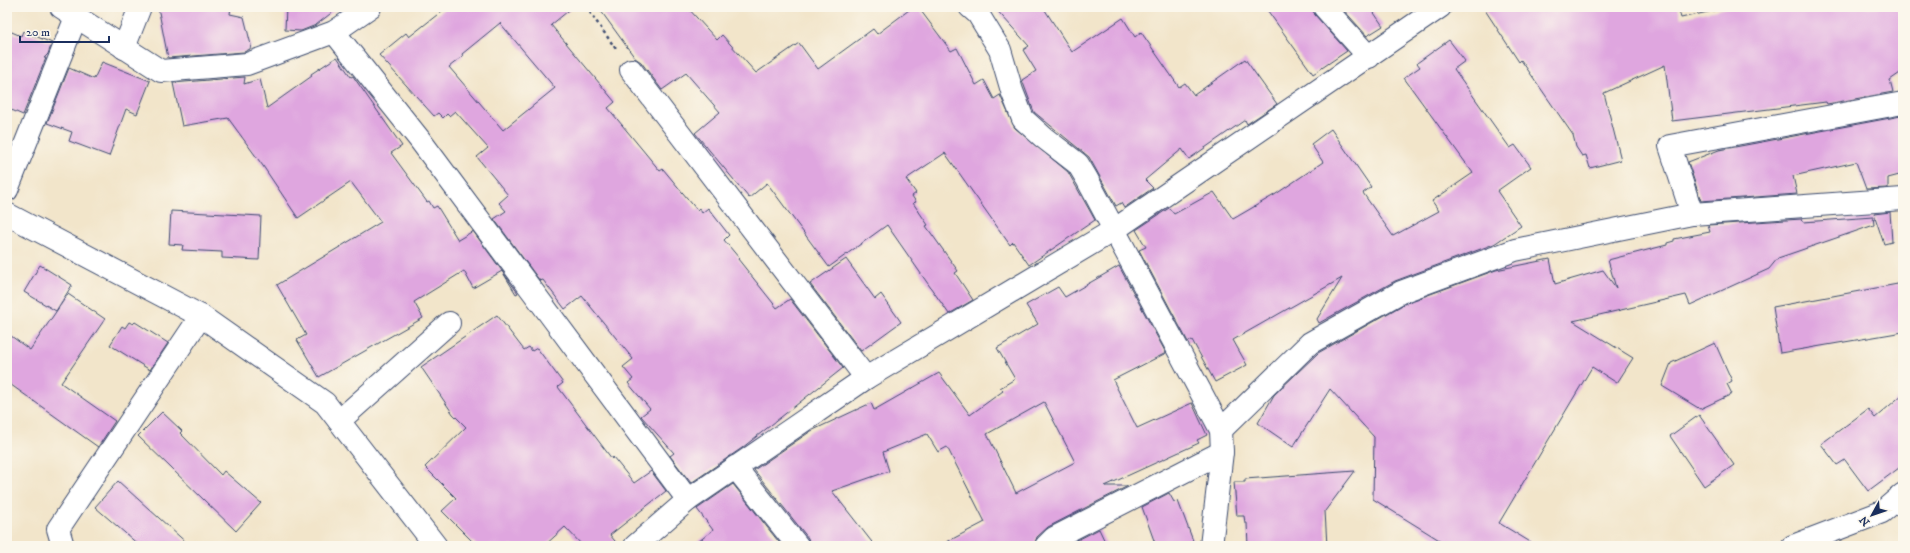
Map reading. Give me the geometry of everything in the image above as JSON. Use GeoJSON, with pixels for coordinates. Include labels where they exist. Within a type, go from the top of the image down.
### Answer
{"type":"FeatureCollection","features":[{"type":"Feature","properties":{"kind":"street"},"geometry":{"type":"LineString","coordinates":[[124,48],[140,7]]}},
{"type":"Feature","properties":{"kind":"street"},"geometry":{"type":"LineString","coordinates":[[7,190],[68,12],[161,71],[247,64],[334,32],[370,7]]}},
{"type":"Feature","properties":{"kind":"street"},"geometry":{"type":"LineString","coordinates":[[970,7],[978,14],[1000,50],[1012,91],[1023,119],[1043,137],[1078,164],[1221,430],[1222,452],[1210,546]]}},
{"type":"Feature","properties":{"kind":"street"},"geometry":{"type":"LineString","coordinates":[[1324,7],[1369,57]]}},
{"type":"Feature","properties":{"kind":"street"},"geometry":{"type":"LineString","coordinates":[[635,546],[688,500],[735,466],[866,378],[1114,230],[1440,7]]}},
{"type":"Feature","properties":{"kind":"street"},"geometry":{"type":"LineString","coordinates":[[334,32],[420,140],[688,500]]}},
{"type":"Feature","properties":{"kind":"street"},"geometry":{"type":"LineString","coordinates":[[631,70],[866,378]]}},
{"type":"Feature","properties":{"kind":"street"},"geometry":{"type":"LineString","coordinates":[[1692,214],[1670,146],[1903,103]]}},
{"type":"Feature","properties":{"kind":"street"},"geometry":{"type":"LineString","coordinates":[[1221,430],[1310,342],[1401,292],[1515,250],[1692,214],[1903,198]]}},
{"type":"Feature","properties":{"kind":"street"},"geometry":{"type":"LineString","coordinates":[[7,214],[201,316],[325,403],[436,546]]}},
{"type":"Feature","properties":{"kind":"street"},"geometry":{"type":"LineString","coordinates":[[63,546],[58,529],[201,316]]}},
{"type":"Feature","properties":{"kind":"street"},"geometry":{"type":"LineString","coordinates":[[339,421],[449,323]]}},
{"type":"Feature","properties":{"kind":"street"},"geometry":{"type":"LineString","coordinates":[[1046,546],[1054,538],[1222,452]]}},
{"type":"Feature","properties":{"kind":"street"},"geometry":{"type":"LineString","coordinates":[[735,466],[798,546]]}},
{"type":"Feature","properties":{"kind":"street"},"geometry":{"type":"LineString","coordinates":[[1793,546],[1882,512],[1903,494]]}},
{"type":"Feature","properties":{"kind":"path"},"geometry":{"type":"LineString","coordinates":[[586,7],[631,70]]}},
{"type":"Feature","properties":{"kind":"building"},"geometry":{"type":"Polygon","coordinates":[[[158,7],[231,7],[230,14],[244,17],[251,45],[250,49],[244,52],[168,58],[158,7]]]}},
{"type":"Feature","properties":{"kind":"building"},"geometry":{"type":"Polygon","coordinates":[[[286,7],[339,7],[316,25],[301,31],[285,30],[286,7]]]}},
{"type":"Feature","properties":{"kind":"building"},"geometry":{"type":"Polygon","coordinates":[[[447,7],[573,7],[551,25],[615,102],[608,108],[660,171],[663,169],[697,210],[699,208],[702,213],[708,208],[729,235],[724,240],[777,308],[790,299],[843,368],[742,448],[691,483],[670,456],[674,453],[641,416],[650,409],[628,383],[633,379],[623,367],[633,359],[582,296],[565,309],[543,280],[540,281],[494,219],[506,211],[499,203],[508,195],[477,157],[488,148],[455,111],[449,116],[447,114],[443,118],[438,113],[434,116],[379,55],[406,33],[409,37],[447,7]],[[500,23],[462,54],[463,56],[449,67],[503,130],[555,88],[500,23]]]}},
{"type":"Feature","properties":{"kind":"building"},"geometry":{"type":"Polygon","coordinates":[[[598,7],[687,7],[717,40],[722,35],[756,73],[799,43],[818,69],[873,29],[877,34],[913,7],[918,7],[951,51],[957,48],[976,85],[984,80],[994,99],[1000,95],[1015,128],[1068,172],[1095,220],[1029,265],[1013,242],[1010,245],[945,153],[906,179],[916,193],[912,196],[916,202],[913,203],[928,225],[926,226],[958,271],[955,273],[973,300],[949,314],[887,225],[829,267],[767,183],[749,198],[695,133],[720,112],[686,73],[662,90],[641,62],[635,58],[598,7]]]}},
{"type":"Feature","properties":{"kind":"building"},"geometry":{"type":"Polygon","coordinates":[[[994,7],[1043,7],[1072,52],[1123,18],[1135,37],[1141,32],[1179,87],[1185,83],[1194,95],[1245,59],[1277,104],[1247,124],[1245,120],[1189,159],[1182,149],[1145,180],[1153,188],[1124,208],[1121,203],[1116,206],[1089,157],[1034,112],[1022,80],[1036,71],[1023,50],[1029,46],[994,7]]]}},
{"type":"Feature","properties":{"kind":"building"},"geometry":{"type":"Polygon","coordinates":[[[1265,7],[1312,7],[1315,15],[1347,51],[1313,74],[1265,7]]]}},
{"type":"Feature","properties":{"kind":"building"},"geometry":{"type":"Polygon","coordinates":[[[1341,7],[1370,7],[1383,26],[1367,36],[1341,7]]]}},
{"type":"Feature","properties":{"kind":"building"},"geometry":{"type":"Polygon","coordinates":[[[1483,7],[1678,7],[1681,18],[1730,7],[1896,7],[1903,17],[1903,71],[1890,80],[1893,92],[1827,104],[1826,102],[1672,121],[1665,65],[1604,93],[1621,160],[1590,168],[1586,155],[1582,156],[1576,147],[1573,135],[1521,60],[1519,62],[1483,7]]]}},
{"type":"Feature","properties":{"kind":"building"},"geometry":{"type":"Polygon","coordinates":[[[7,30],[21,36],[23,31],[52,43],[48,54],[44,58],[46,58],[23,115],[7,108],[7,30]]]}},
{"type":"Feature","properties":{"kind":"building"},"geometry":{"type":"Polygon","coordinates":[[[1449,40],[1465,61],[1454,69],[1510,148],[1515,145],[1531,167],[1497,191],[1521,226],[1494,244],[1395,281],[1319,323],[1317,319],[1342,278],[1233,340],[1247,365],[1215,382],[1192,340],[1188,342],[1139,250],[1146,247],[1136,230],[1169,208],[1174,214],[1214,192],[1233,219],[1276,194],[1323,162],[1311,144],[1331,129],[1371,187],[1363,193],[1393,236],[1439,211],[1432,201],[1473,173],[1404,78],[1420,67],[1417,63],[1449,40]]]}},
{"type":"Feature","properties":{"kind":"building"},"geometry":{"type":"Polygon","coordinates":[[[337,57],[351,77],[353,76],[402,146],[391,153],[427,202],[429,201],[433,208],[437,206],[458,240],[473,231],[518,293],[516,294],[502,271],[473,288],[464,271],[414,302],[423,318],[319,377],[297,340],[306,335],[277,285],[381,222],[351,182],[298,218],[228,118],[182,126],[173,83],[245,77],[244,84],[260,79],[267,108],[312,76],[311,74],[337,57]]]}},
{"type":"Feature","properties":{"kind":"building"},"geometry":{"type":"Polygon","coordinates":[[[102,62],[150,81],[137,114],[126,109],[109,156],[69,141],[72,132],[47,123],[69,68],[94,79],[102,62]]]}},
{"type":"Feature","properties":{"kind":"building"},"geometry":{"type":"Polygon","coordinates":[[[1901,116],[1903,123],[1903,174],[1888,178],[1888,188],[1866,189],[1856,162],[1793,176],[1797,194],[1701,201],[1688,162],[1719,150],[1901,116]]]}},
{"type":"Feature","properties":{"kind":"building"},"geometry":{"type":"Polygon","coordinates":[[[171,211],[261,216],[259,260],[222,258],[222,252],[182,250],[183,245],[169,244],[171,211]]]}},
{"type":"Feature","properties":{"kind":"building"},"geometry":{"type":"Polygon","coordinates":[[[1890,212],[1892,242],[1884,244],[1874,214],[1890,212]]]}},
{"type":"Feature","properties":{"kind":"building"},"geometry":{"type":"Polygon","coordinates":[[[1873,217],[1874,225],[1778,258],[1769,269],[1690,305],[1686,295],[1573,321],[1633,358],[1617,383],[1592,367],[1499,523],[1537,546],[1449,546],[1373,499],[1374,437],[1330,389],[1293,447],[1258,423],[1274,395],[1318,353],[1406,303],[1496,270],[1550,259],[1555,284],[1603,270],[1616,288],[1608,260],[1667,245],[1667,243],[1674,241],[1674,239],[1710,232],[1708,225],[1802,219],[1803,222],[1873,217]]]}},
{"type":"Feature","properties":{"kind":"building"},"geometry":{"type":"Polygon","coordinates":[[[846,259],[875,299],[881,294],[901,322],[861,351],[810,284],[846,259]]]}},
{"type":"Feature","properties":{"kind":"building"},"geometry":{"type":"Polygon","coordinates":[[[40,265],[72,285],[56,311],[24,292],[40,265]]]}},
{"type":"Feature","properties":{"kind":"building"},"geometry":{"type":"Polygon","coordinates":[[[1119,266],[1166,353],[1113,380],[1137,428],[1192,403],[1207,435],[1197,440],[1199,443],[1105,486],[1128,486],[1048,527],[1037,537],[1034,546],[939,546],[985,522],[947,447],[938,452],[927,434],[883,452],[889,471],[832,491],[875,546],[810,546],[808,538],[754,470],[811,431],[871,403],[874,410],[939,373],[970,415],[1003,391],[1000,388],[1015,379],[997,348],[1038,324],[1026,305],[1058,287],[1065,297],[1119,266]],[[1044,402],[987,434],[1016,493],[1075,462],[1044,402]]]}},
{"type":"Feature","properties":{"kind":"building"},"geometry":{"type":"Polygon","coordinates":[[[1903,283],[1903,332],[1780,353],[1773,307],[1903,283]]]}},
{"type":"Feature","properties":{"kind":"building"},"geometry":{"type":"Polygon","coordinates":[[[68,294],[105,319],[61,383],[115,421],[98,447],[7,382],[7,333],[30,350],[68,294]]]}},
{"type":"Feature","properties":{"kind":"building"},"geometry":{"type":"Polygon","coordinates":[[[497,315],[524,350],[529,347],[532,351],[537,348],[563,383],[558,387],[612,459],[613,457],[634,483],[651,471],[666,491],[610,535],[619,546],[583,546],[565,527],[544,546],[477,546],[442,511],[456,498],[425,467],[466,427],[453,414],[421,367],[497,315]]]}},
{"type":"Feature","properties":{"kind":"building"},"geometry":{"type":"Polygon","coordinates":[[[129,322],[133,324],[135,322],[168,343],[150,370],[110,345],[122,326],[125,328],[129,322]]]}},
{"type":"Feature","properties":{"kind":"building"},"geometry":{"type":"Polygon","coordinates":[[[1715,343],[1732,381],[1727,384],[1732,394],[1700,409],[1662,386],[1671,363],[1715,343]]]}},
{"type":"Feature","properties":{"kind":"building"},"geometry":{"type":"Polygon","coordinates":[[[1903,394],[1903,465],[1868,491],[1845,460],[1837,465],[1821,444],[1868,409],[1875,418],[1903,394]]]}},
{"type":"Feature","properties":{"kind":"building"},"geometry":{"type":"Polygon","coordinates":[[[162,412],[182,431],[180,433],[221,475],[224,471],[261,503],[236,531],[138,436],[162,412]]]}},
{"type":"Feature","properties":{"kind":"building"},"geometry":{"type":"Polygon","coordinates":[[[1699,415],[1734,465],[1704,486],[1670,436],[1699,415]]]}},
{"type":"Feature","properties":{"kind":"building"},"geometry":{"type":"Polygon","coordinates":[[[1355,471],[1325,511],[1327,546],[1248,546],[1247,523],[1245,523],[1244,516],[1237,516],[1234,482],[1245,482],[1245,479],[1355,471]]]}},
{"type":"Feature","properties":{"kind":"building"},"geometry":{"type":"Polygon","coordinates":[[[118,481],[190,546],[140,546],[95,507],[118,481]]]}},
{"type":"Feature","properties":{"kind":"building"},"geometry":{"type":"Polygon","coordinates":[[[733,484],[782,546],[693,546],[713,530],[697,509],[733,484]]]}},
{"type":"Feature","properties":{"kind":"building"},"geometry":{"type":"Polygon","coordinates":[[[1169,493],[1174,502],[1178,501],[1195,546],[1156,546],[1142,507],[1169,493]]]}},
{"type":"Feature","properties":{"kind":"building"},"geometry":{"type":"Polygon","coordinates":[[[1099,529],[1107,546],[1066,546],[1099,529]]]}}]}
